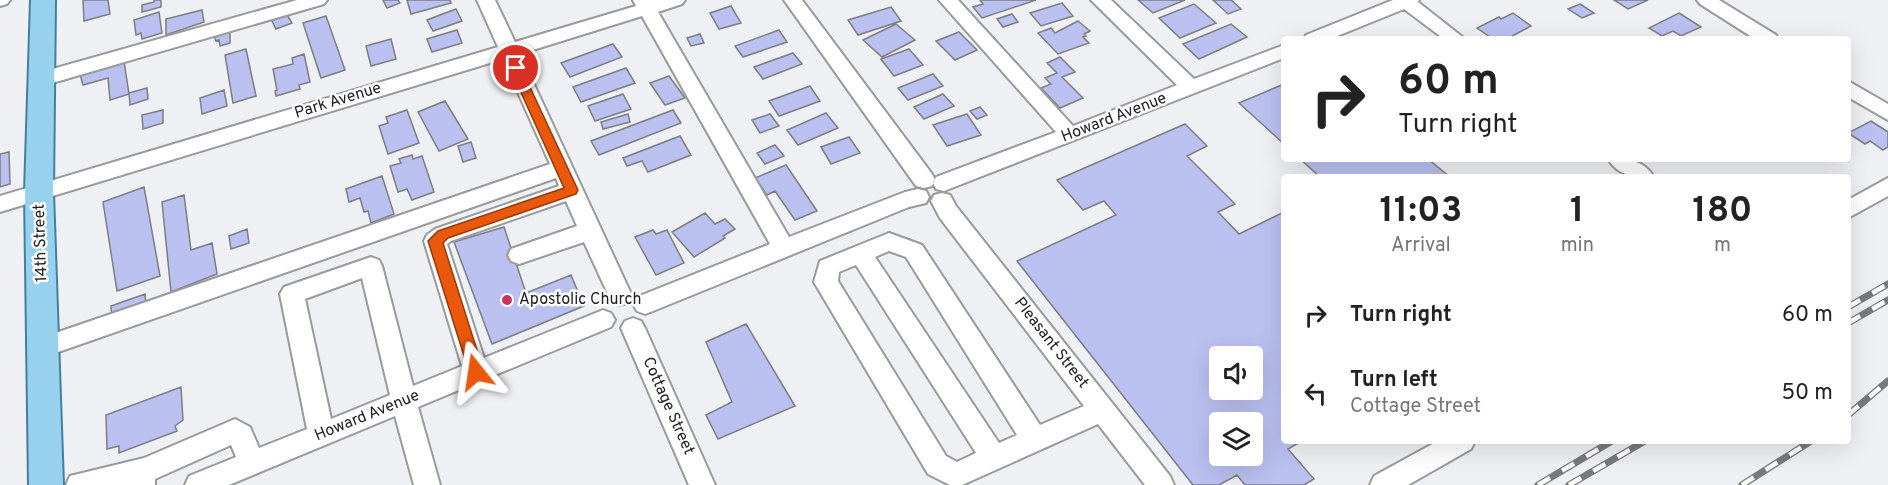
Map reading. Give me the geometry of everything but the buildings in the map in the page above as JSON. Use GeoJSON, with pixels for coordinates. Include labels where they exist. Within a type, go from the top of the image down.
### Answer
{"type":"FeatureCollection","features":[{"type":"Feature","properties":{"kind":"main road","name":"14th Street"},"geometry":{"type":"LineString","coordinates":[[43,0],[39,192],[46,485]]}},
{"type":"Feature","properties":{"kind":"street"},"geometry":{"type":"LineString","coordinates":[[42,79],[318,0]]}},
{"type":"Feature","properties":{"kind":"street"},"geometry":{"type":"LineString","coordinates":[[486,0],[620,296]]}},
{"type":"Feature","properties":{"kind":"street","name":"Park Avenue"},"geometry":{"type":"LineString","coordinates":[[0,204],[507,50],[644,4],[676,0]]}},
{"type":"Feature","properties":{"kind":"street","name":"Pleasant Street"},"geometry":{"type":"LineString","coordinates":[[793,0],[932,190],[1161,485]]}},
{"type":"Feature","properties":{"kind":"street"},"geometry":{"type":"LineString","coordinates":[[948,0],[1070,135]]}},
{"type":"Feature","properties":{"kind":"street"},"geometry":{"type":"LineString","coordinates":[[1100,0],[1192,88]]}},
{"type":"Feature","properties":{"kind":"street"},"geometry":{"type":"LineString","coordinates":[[1706,0],[1764,36]]}},
{"type":"Feature","properties":{"kind":"street"},"geometry":{"type":"LineString","coordinates":[[1320,36],[1406,1],[1452,36]]}},
{"type":"Feature","properties":{"kind":"street"},"geometry":{"type":"LineString","coordinates":[[644,4],[784,248]]}},
{"type":"Feature","properties":{"kind":"street","name":"Howard Avenue"},"geometry":{"type":"LineString","coordinates":[[645,304],[1281,52]]}},
{"type":"Feature","properties":{"kind":"street"},"geometry":{"type":"LineString","coordinates":[[1851,90],[1888,113]]}},
{"type":"Feature","properties":{"kind":"street"},"geometry":{"type":"LineString","coordinates":[[1623,162],[1639,174]]}},
{"type":"Feature","properties":{"kind":"street"},"geometry":{"type":"LineString","coordinates":[[44,347],[562,168]]}},
{"type":"Feature","properties":{"kind":"street"},"geometry":{"type":"LineString","coordinates":[[1851,208],[1888,186]]}},
{"type":"Feature","properties":{"kind":"street"},"geometry":{"type":"LineString","coordinates":[[476,372],[435,241],[443,235],[572,190]]}},
{"type":"Feature","properties":{"kind":"street"},"geometry":{"type":"LineString","coordinates":[[519,255],[590,231]]}},
{"type":"Feature","properties":{"kind":"street"},"geometry":{"type":"LineString","coordinates":[[1034,439],[914,251],[889,242],[828,267],[826,282],[937,465],[956,475],[1102,410]]}},
{"type":"Feature","properties":{"kind":"street"},"geometry":{"type":"LineString","coordinates":[[860,253],[993,457]]}},
{"type":"Feature","properties":{"kind":"street"},"geometry":{"type":"LineString","coordinates":[[321,435],[292,294],[371,266],[426,485]]}},
{"type":"Feature","properties":{"kind":"street"},"geometry":{"type":"LineString","coordinates":[[620,296],[639,297],[645,304],[644,318],[633,328],[618,330],[611,328],[603,320],[608,304],[620,296]]}},
{"type":"Feature","properties":{"kind":"street","name":"Howard Avenue"},"geometry":{"type":"LineString","coordinates":[[198,485],[603,320]]}},
{"type":"Feature","properties":{"kind":"street","name":"Cottage Street"},"geometry":{"type":"LineString","coordinates":[[633,328],[702,485]]}},
{"type":"Feature","properties":{"kind":"street"},"geometry":{"type":"LineString","coordinates":[[79,485],[144,477],[235,431],[241,435],[251,463]]}},
{"type":"Feature","properties":{"kind":"street"},"geometry":{"type":"LineString","coordinates":[[1383,485],[1457,444]]}},
{"type":"Feature","properties":{"kind":"railway"},"geometry":{"type":"LineString","coordinates":[[1851,305],[1888,284]]}},
{"type":"Feature","properties":{"kind":"railway"},"geometry":{"type":"LineString","coordinates":[[1851,321],[1888,300]]}},
{"type":"Feature","properties":{"kind":"railway"},"geometry":{"type":"LineString","coordinates":[[1851,412],[1888,381]]}},
{"type":"Feature","properties":{"kind":"railway"},"geometry":{"type":"LineString","coordinates":[[1538,485],[1607,444]]}},
{"type":"Feature","properties":{"kind":"railway"},"geometry":{"type":"LineString","coordinates":[[1569,485],[1640,444]]}},
{"type":"Feature","properties":{"kind":"railway"},"geometry":{"type":"LineString","coordinates":[[1742,485],[1806,444]]}},
{"type":"Feature","properties":{"kind":"place","name":"Apostolic Church"},"geometry":{"type":"Point","coordinates":[507,300]}},
{"type":"Feature","properties":{"kind":"route"},"geometry":{"type":"LineString","coordinates":[[476,372],[435,241],[443,235],[572,190],[516,68]]}}]}
